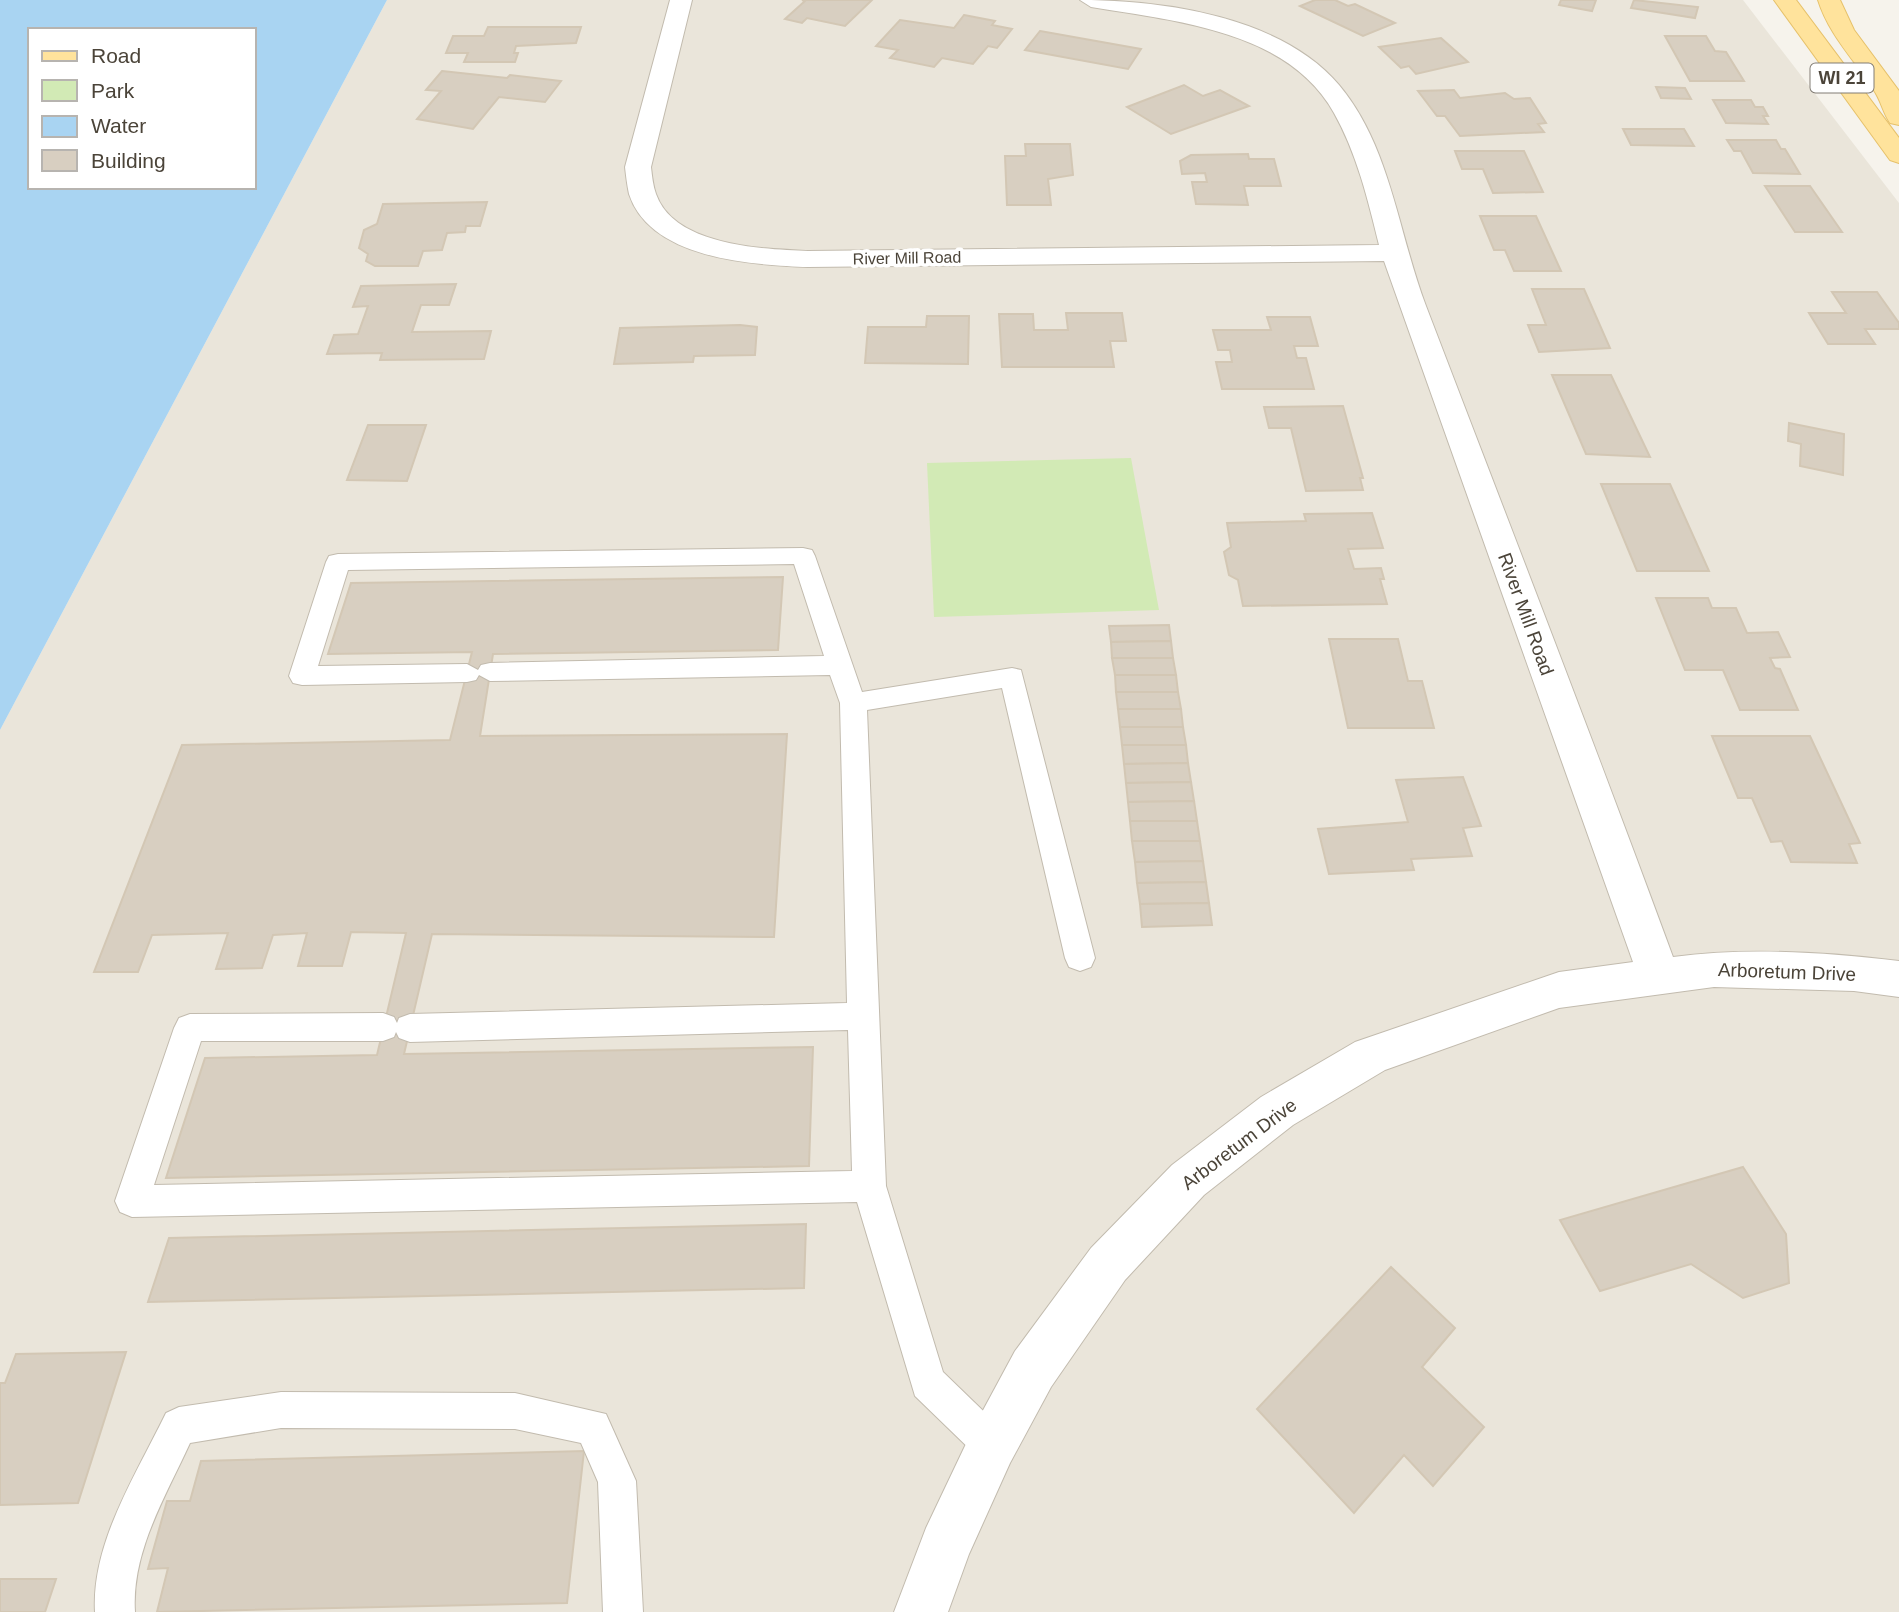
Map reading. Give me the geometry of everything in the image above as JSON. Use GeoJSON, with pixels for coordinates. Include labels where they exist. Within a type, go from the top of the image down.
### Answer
{"type":"FeatureCollection","features":[{"type":"Feature","properties":{"kind":"main road","name":"WI 21"},"geometry":{"type":"LineString","coordinates":[[1786,0],[1899,155]]}},
{"type":"Feature","properties":{"kind":"main road"},"geometry":{"type":"LineString","coordinates":[[1829,0],[1835,19],[1881,85],[1899,118]]}},
{"type":"Feature","properties":{"kind":"street","name":"River Mill Road"},"geometry":{"type":"LineString","coordinates":[[681,0],[638,167],[638,183],[643,199],[654,215],[685,237],[708,246],[769,258],[808,259],[1394,253]]}},
{"type":"Feature","properties":{"kind":"street","name":"River Mill Road"},"geometry":{"type":"LineString","coordinates":[[1091,0],[1224,26],[1281,51],[1316,75],[1331,90],[1361,141],[1394,253],[1658,974]]}},
{"type":"Feature","properties":{"kind":"street","name":"Arboretum Drive"},"geometry":{"type":"LineString","coordinates":[[921,1612],[945,1547],[992,1445],[1033,1369],[1108,1264],[1188,1180],[1277,1111],[1370,1056],[1559,990],[1658,974],[1755,969],[1854,973],[1899,979]]}},
{"type":"Feature","properties":{"kind":"lane"},"geometry":{"type":"LineString","coordinates":[[840,665],[302,676],[338,562],[803,556],[840,665],[853,704],[869,1186],[929,1382],[992,1445]]}},
{"type":"Feature","properties":{"kind":"lane"},"geometry":{"type":"LineString","coordinates":[[853,704],[1012,677],[1080,958]]}},
{"type":"Feature","properties":{"kind":"lane"},"geometry":{"type":"LineString","coordinates":[[862,1016],[397,1028],[190,1028],[131,1201],[869,1186]]}},
{"type":"Feature","properties":{"kind":"lane"},"geometry":{"type":"LineString","coordinates":[[115,1612],[111,1597],[129,1533],[178,1426],[281,1410],[515,1411],[593,1427],[617,1481],[623,1612]]}},
{"type":"Feature","properties":{"kind":"shaded area"},"geometry":{"type":"Polygon","coordinates":[[[387,0],[1743,0],[1899,203],[1899,1612],[0,1612],[0,730],[387,0]]]}},
{"type":"Feature","properties":{"kind":"green space"},"geometry":{"type":"Polygon","coordinates":[[[1131,458],[1159,610],[934,617],[927,463],[1131,458]]]}},
{"type":"Feature","properties":{"kind":"water"},"geometry":{"type":"Polygon","coordinates":[[[0,0],[387,0],[0,730],[0,0]]]}},
{"type":"Feature","properties":{"kind":"building"},"geometry":{"type":"Polygon","coordinates":[[[802,0],[872,0],[845,26],[807,18],[802,23],[785,19],[805,1],[802,0]]]}},
{"type":"Feature","properties":{"kind":"building"},"geometry":{"type":"Polygon","coordinates":[[[1315,0],[1335,0],[1348,6],[1355,4],[1395,23],[1363,36],[1300,6],[1315,0]]]}},
{"type":"Feature","properties":{"kind":"building"},"geometry":{"type":"Polygon","coordinates":[[[1561,0],[1596,0],[1592,11],[1559,5],[1561,0]]]}},
{"type":"Feature","properties":{"kind":"building"},"geometry":{"type":"Polygon","coordinates":[[[1634,0],[1698,7],[1695,18],[1631,8],[1634,0]]]}},
{"type":"Feature","properties":{"kind":"building"},"geometry":{"type":"Polygon","coordinates":[[[964,15],[995,21],[992,25],[1012,29],[997,48],[988,46],[973,64],[942,58],[934,67],[890,58],[898,50],[876,46],[900,20],[954,28],[964,15]]]}},
{"type":"Feature","properties":{"kind":"building"},"geometry":{"type":"Polygon","coordinates":[[[488,27],[581,27],[576,43],[516,46],[514,53],[518,53],[515,62],[464,62],[468,53],[446,53],[453,36],[484,36],[488,27]]]}},
{"type":"Feature","properties":{"kind":"building"},"geometry":{"type":"Polygon","coordinates":[[[1040,31],[1141,49],[1128,69],[1025,50],[1040,31]]]}},
{"type":"Feature","properties":{"kind":"building"},"geometry":{"type":"Polygon","coordinates":[[[1665,36],[1706,36],[1715,51],[1726,52],[1744,81],[1690,81],[1665,36]]]}},
{"type":"Feature","properties":{"kind":"building"},"geometry":{"type":"Polygon","coordinates":[[[1441,38],[1468,62],[1416,74],[1409,66],[1401,68],[1379,47],[1441,38]]]}},
{"type":"Feature","properties":{"kind":"building"},"geometry":{"type":"Polygon","coordinates":[[[442,71],[561,81],[545,102],[499,97],[473,129],[417,119],[441,91],[426,90],[442,71]]]}},
{"type":"Feature","properties":{"kind":"building"},"geometry":{"type":"Polygon","coordinates":[[[1184,85],[1203,96],[1220,90],[1249,106],[1171,134],[1127,107],[1184,85]]]}},
{"type":"Feature","properties":{"kind":"building"},"geometry":{"type":"Polygon","coordinates":[[[1656,87],[1685,88],[1691,99],[1661,98],[1656,87]]]}},
{"type":"Feature","properties":{"kind":"building"},"geometry":{"type":"Polygon","coordinates":[[[1454,90],[1460,98],[1505,93],[1514,99],[1530,98],[1546,123],[1538,124],[1544,132],[1460,136],[1445,116],[1437,116],[1418,91],[1454,90]]]}},
{"type":"Feature","properties":{"kind":"building"},"geometry":{"type":"Polygon","coordinates":[[[1713,100],[1751,100],[1755,107],[1763,107],[1768,116],[1763,116],[1768,124],[1726,123],[1713,100]]]}},
{"type":"Feature","properties":{"kind":"building"},"geometry":{"type":"Polygon","coordinates":[[[1623,129],[1684,129],[1694,146],[1631,145],[1623,129]]]}},
{"type":"Feature","properties":{"kind":"building"},"geometry":{"type":"Polygon","coordinates":[[[1727,140],[1776,140],[1781,149],[1785,149],[1800,174],[1753,173],[1741,151],[1734,151],[1727,140]]]}},
{"type":"Feature","properties":{"kind":"building"},"geometry":{"type":"Polygon","coordinates":[[[1025,144],[1070,144],[1073,175],[1048,179],[1051,205],[1007,205],[1005,156],[1026,156],[1025,144]]]}},
{"type":"Feature","properties":{"kind":"building"},"geometry":{"type":"Polygon","coordinates":[[[1455,151],[1524,151],[1543,192],[1493,193],[1483,169],[1462,169],[1455,151]]]}},
{"type":"Feature","properties":{"kind":"building"},"geometry":{"type":"Polygon","coordinates":[[[1248,154],[1249,159],[1274,159],[1281,186],[1244,186],[1248,205],[1196,204],[1192,182],[1207,182],[1205,173],[1182,174],[1180,161],[1191,155],[1248,154]]]}},
{"type":"Feature","properties":{"kind":"building"},"geometry":{"type":"Polygon","coordinates":[[[1765,186],[1810,186],[1842,232],[1795,232],[1765,186]]]}},
{"type":"Feature","properties":{"kind":"building"},"geometry":{"type":"Polygon","coordinates":[[[487,202],[480,226],[466,226],[465,232],[447,233],[442,250],[423,251],[418,266],[375,266],[366,261],[368,254],[359,248],[364,230],[377,224],[383,204],[487,202]]]}},
{"type":"Feature","properties":{"kind":"building"},"geometry":{"type":"Polygon","coordinates":[[[1480,216],[1536,216],[1561,271],[1514,271],[1505,250],[1494,250],[1480,216]]]}},
{"type":"Feature","properties":{"kind":"building"},"geometry":{"type":"Polygon","coordinates":[[[456,284],[449,305],[421,305],[412,332],[491,331],[484,359],[380,360],[382,353],[327,354],[334,335],[358,334],[368,306],[353,307],[361,286],[456,284]]]}},
{"type":"Feature","properties":{"kind":"building"},"geometry":{"type":"Polygon","coordinates":[[[1532,289],[1584,289],[1610,348],[1539,352],[1528,325],[1546,325],[1532,289]]]}},
{"type":"Feature","properties":{"kind":"building"},"geometry":{"type":"Polygon","coordinates":[[[1832,292],[1877,292],[1899,323],[1899,329],[1865,329],[1875,344],[1828,344],[1809,313],[1846,313],[1832,292]]]}},
{"type":"Feature","properties":{"kind":"building"},"geometry":{"type":"Polygon","coordinates":[[[1066,313],[1122,313],[1126,341],[1110,341],[1114,367],[1002,367],[999,314],[1033,314],[1034,330],[1068,330],[1066,313]]]}},
{"type":"Feature","properties":{"kind":"building"},"geometry":{"type":"Polygon","coordinates":[[[927,316],[969,316],[968,364],[865,363],[868,327],[926,327],[927,316]]]}},
{"type":"Feature","properties":{"kind":"building"},"geometry":{"type":"Polygon","coordinates":[[[1267,317],[1310,317],[1318,346],[1294,346],[1297,358],[1306,358],[1314,389],[1222,389],[1216,362],[1232,362],[1230,350],[1218,350],[1213,330],[1271,330],[1267,317]]]}},
{"type":"Feature","properties":{"kind":"building"},"geometry":{"type":"Polygon","coordinates":[[[740,325],[757,327],[755,355],[694,356],[693,362],[614,364],[620,328],[740,325]]]}},
{"type":"Feature","properties":{"kind":"building"},"geometry":{"type":"Polygon","coordinates":[[[1552,375],[1611,375],[1650,457],[1586,454],[1552,375]]]}},
{"type":"Feature","properties":{"kind":"building"},"geometry":{"type":"Polygon","coordinates":[[[1343,406],[1363,478],[1360,478],[1363,490],[1306,491],[1291,428],[1269,428],[1264,407],[1343,406]]]}},
{"type":"Feature","properties":{"kind":"building"},"geometry":{"type":"Polygon","coordinates":[[[1789,423],[1844,434],[1843,475],[1800,466],[1801,444],[1788,441],[1789,423]]]}},
{"type":"Feature","properties":{"kind":"building"},"geometry":{"type":"Polygon","coordinates":[[[368,425],[426,425],[407,481],[347,480],[368,425]]]}},
{"type":"Feature","properties":{"kind":"building"},"geometry":{"type":"Polygon","coordinates":[[[1601,484],[1670,484],[1709,571],[1637,571],[1601,484]]]}},
{"type":"Feature","properties":{"kind":"building"},"geometry":{"type":"Polygon","coordinates":[[[1372,513],[1383,548],[1348,549],[1354,569],[1381,568],[1384,579],[1380,579],[1387,604],[1243,606],[1238,580],[1229,575],[1224,552],[1231,547],[1227,523],[1306,521],[1304,514],[1372,513]]]}},
{"type":"Feature","properties":{"kind":"building"},"geometry":{"type":"Polygon","coordinates":[[[783,577],[778,650],[493,654],[480,736],[787,734],[774,937],[432,934],[404,1054],[813,1047],[809,1166],[166,1178],[205,1058],[377,1055],[406,933],[351,932],[342,966],[298,966],[307,933],[273,935],[262,968],[216,969],[228,933],[152,935],[138,972],[94,972],[182,745],[450,740],[472,652],[328,654],[351,583],[783,577]]]}},
{"type":"Feature","properties":{"kind":"building"},"geometry":{"type":"Polygon","coordinates":[[[1656,598],[1708,598],[1712,608],[1736,608],[1747,633],[1778,632],[1790,657],[1770,658],[1775,668],[1780,669],[1798,710],[1740,710],[1723,670],[1685,670],[1656,598]]]}},
{"type":"Feature","properties":{"kind":"building"},"geometry":{"type":"Polygon","coordinates":[[[1169,625],[1171,641],[1111,642],[1109,626],[1169,625]]]}},
{"type":"Feature","properties":{"kind":"building"},"geometry":{"type":"Polygon","coordinates":[[[1329,639],[1398,639],[1408,681],[1422,681],[1434,728],[1348,728],[1329,639]]]}},
{"type":"Feature","properties":{"kind":"building"},"geometry":{"type":"Polygon","coordinates":[[[1171,641],[1173,658],[1112,658],[1111,642],[1171,641]]]}},
{"type":"Feature","properties":{"kind":"building"},"geometry":{"type":"Polygon","coordinates":[[[1112,658],[1173,658],[1176,675],[1115,675],[1112,658]]]}},
{"type":"Feature","properties":{"kind":"building"},"geometry":{"type":"Polygon","coordinates":[[[1115,675],[1176,675],[1178,692],[1116,692],[1115,675]]]}},
{"type":"Feature","properties":{"kind":"building"},"geometry":{"type":"Polygon","coordinates":[[[1116,692],[1178,692],[1181,709],[1118,709],[1116,692]]]}},
{"type":"Feature","properties":{"kind":"building"},"geometry":{"type":"Polygon","coordinates":[[[1118,709],[1181,709],[1183,727],[1120,727],[1118,709]]]}},
{"type":"Feature","properties":{"kind":"building"},"geometry":{"type":"Polygon","coordinates":[[[1120,727],[1183,727],[1186,745],[1122,745],[1120,727]]]}},
{"type":"Feature","properties":{"kind":"building"},"geometry":{"type":"Polygon","coordinates":[[[1712,736],[1810,736],[1860,843],[1849,844],[1857,863],[1791,862],[1782,841],[1771,842],[1752,798],[1738,798],[1712,736]]]}},
{"type":"Feature","properties":{"kind":"building"},"geometry":{"type":"Polygon","coordinates":[[[1122,745],[1186,745],[1188,763],[1124,764],[1122,745]]]}},
{"type":"Feature","properties":{"kind":"building"},"geometry":{"type":"Polygon","coordinates":[[[1188,763],[1191,782],[1126,783],[1124,764],[1188,763]]]}},
{"type":"Feature","properties":{"kind":"building"},"geometry":{"type":"Polygon","coordinates":[[[1463,777],[1481,826],[1463,828],[1472,856],[1411,859],[1414,870],[1329,874],[1318,829],[1408,822],[1396,780],[1463,777]]]}},
{"type":"Feature","properties":{"kind":"building"},"geometry":{"type":"Polygon","coordinates":[[[1191,782],[1194,801],[1128,802],[1126,783],[1191,782]]]}},
{"type":"Feature","properties":{"kind":"building"},"geometry":{"type":"Polygon","coordinates":[[[1194,801],[1197,821],[1130,821],[1128,802],[1194,801]]]}},
{"type":"Feature","properties":{"kind":"building"},"geometry":{"type":"Polygon","coordinates":[[[1130,821],[1197,821],[1200,841],[1132,841],[1130,821]]]}},
{"type":"Feature","properties":{"kind":"building"},"geometry":{"type":"Polygon","coordinates":[[[1132,841],[1200,841],[1203,861],[1135,862],[1132,841]]]}},
{"type":"Feature","properties":{"kind":"building"},"geometry":{"type":"Polygon","coordinates":[[[1203,861],[1206,882],[1137,883],[1135,862],[1203,861]]]}},
{"type":"Feature","properties":{"kind":"building"},"geometry":{"type":"Polygon","coordinates":[[[1206,882],[1209,903],[1140,904],[1137,883],[1206,882]]]}},
{"type":"Feature","properties":{"kind":"building"},"geometry":{"type":"Polygon","coordinates":[[[1209,903],[1212,925],[1142,927],[1140,904],[1209,903]]]}},
{"type":"Feature","properties":{"kind":"building"},"geometry":{"type":"Polygon","coordinates":[[[1743,1167],[1786,1234],[1789,1283],[1743,1298],[1691,1264],[1600,1291],[1560,1220],[1743,1167]]]}},
{"type":"Feature","properties":{"kind":"building"},"geometry":{"type":"Polygon","coordinates":[[[806,1224],[804,1288],[148,1302],[169,1238],[806,1224]]]}},
{"type":"Feature","properties":{"kind":"building"},"geometry":{"type":"Polygon","coordinates":[[[1391,1267],[1455,1328],[1422,1367],[1484,1427],[1433,1486],[1404,1455],[1354,1513],[1257,1409],[1391,1267]]]}},
{"type":"Feature","properties":{"kind":"building"},"geometry":{"type":"Polygon","coordinates":[[[126,1352],[78,1503],[0,1505],[0,1383],[5,1383],[16,1354],[126,1352]]]}},
{"type":"Feature","properties":{"kind":"building"},"geometry":{"type":"Polygon","coordinates":[[[584,1451],[567,1603],[157,1612],[168,1568],[148,1569],[167,1501],[190,1501],[201,1461],[584,1451]]]}},
{"type":"Feature","properties":{"kind":"building"},"geometry":{"type":"Polygon","coordinates":[[[0,1579],[56,1579],[45,1612],[0,1612],[0,1579]]]}}]}
